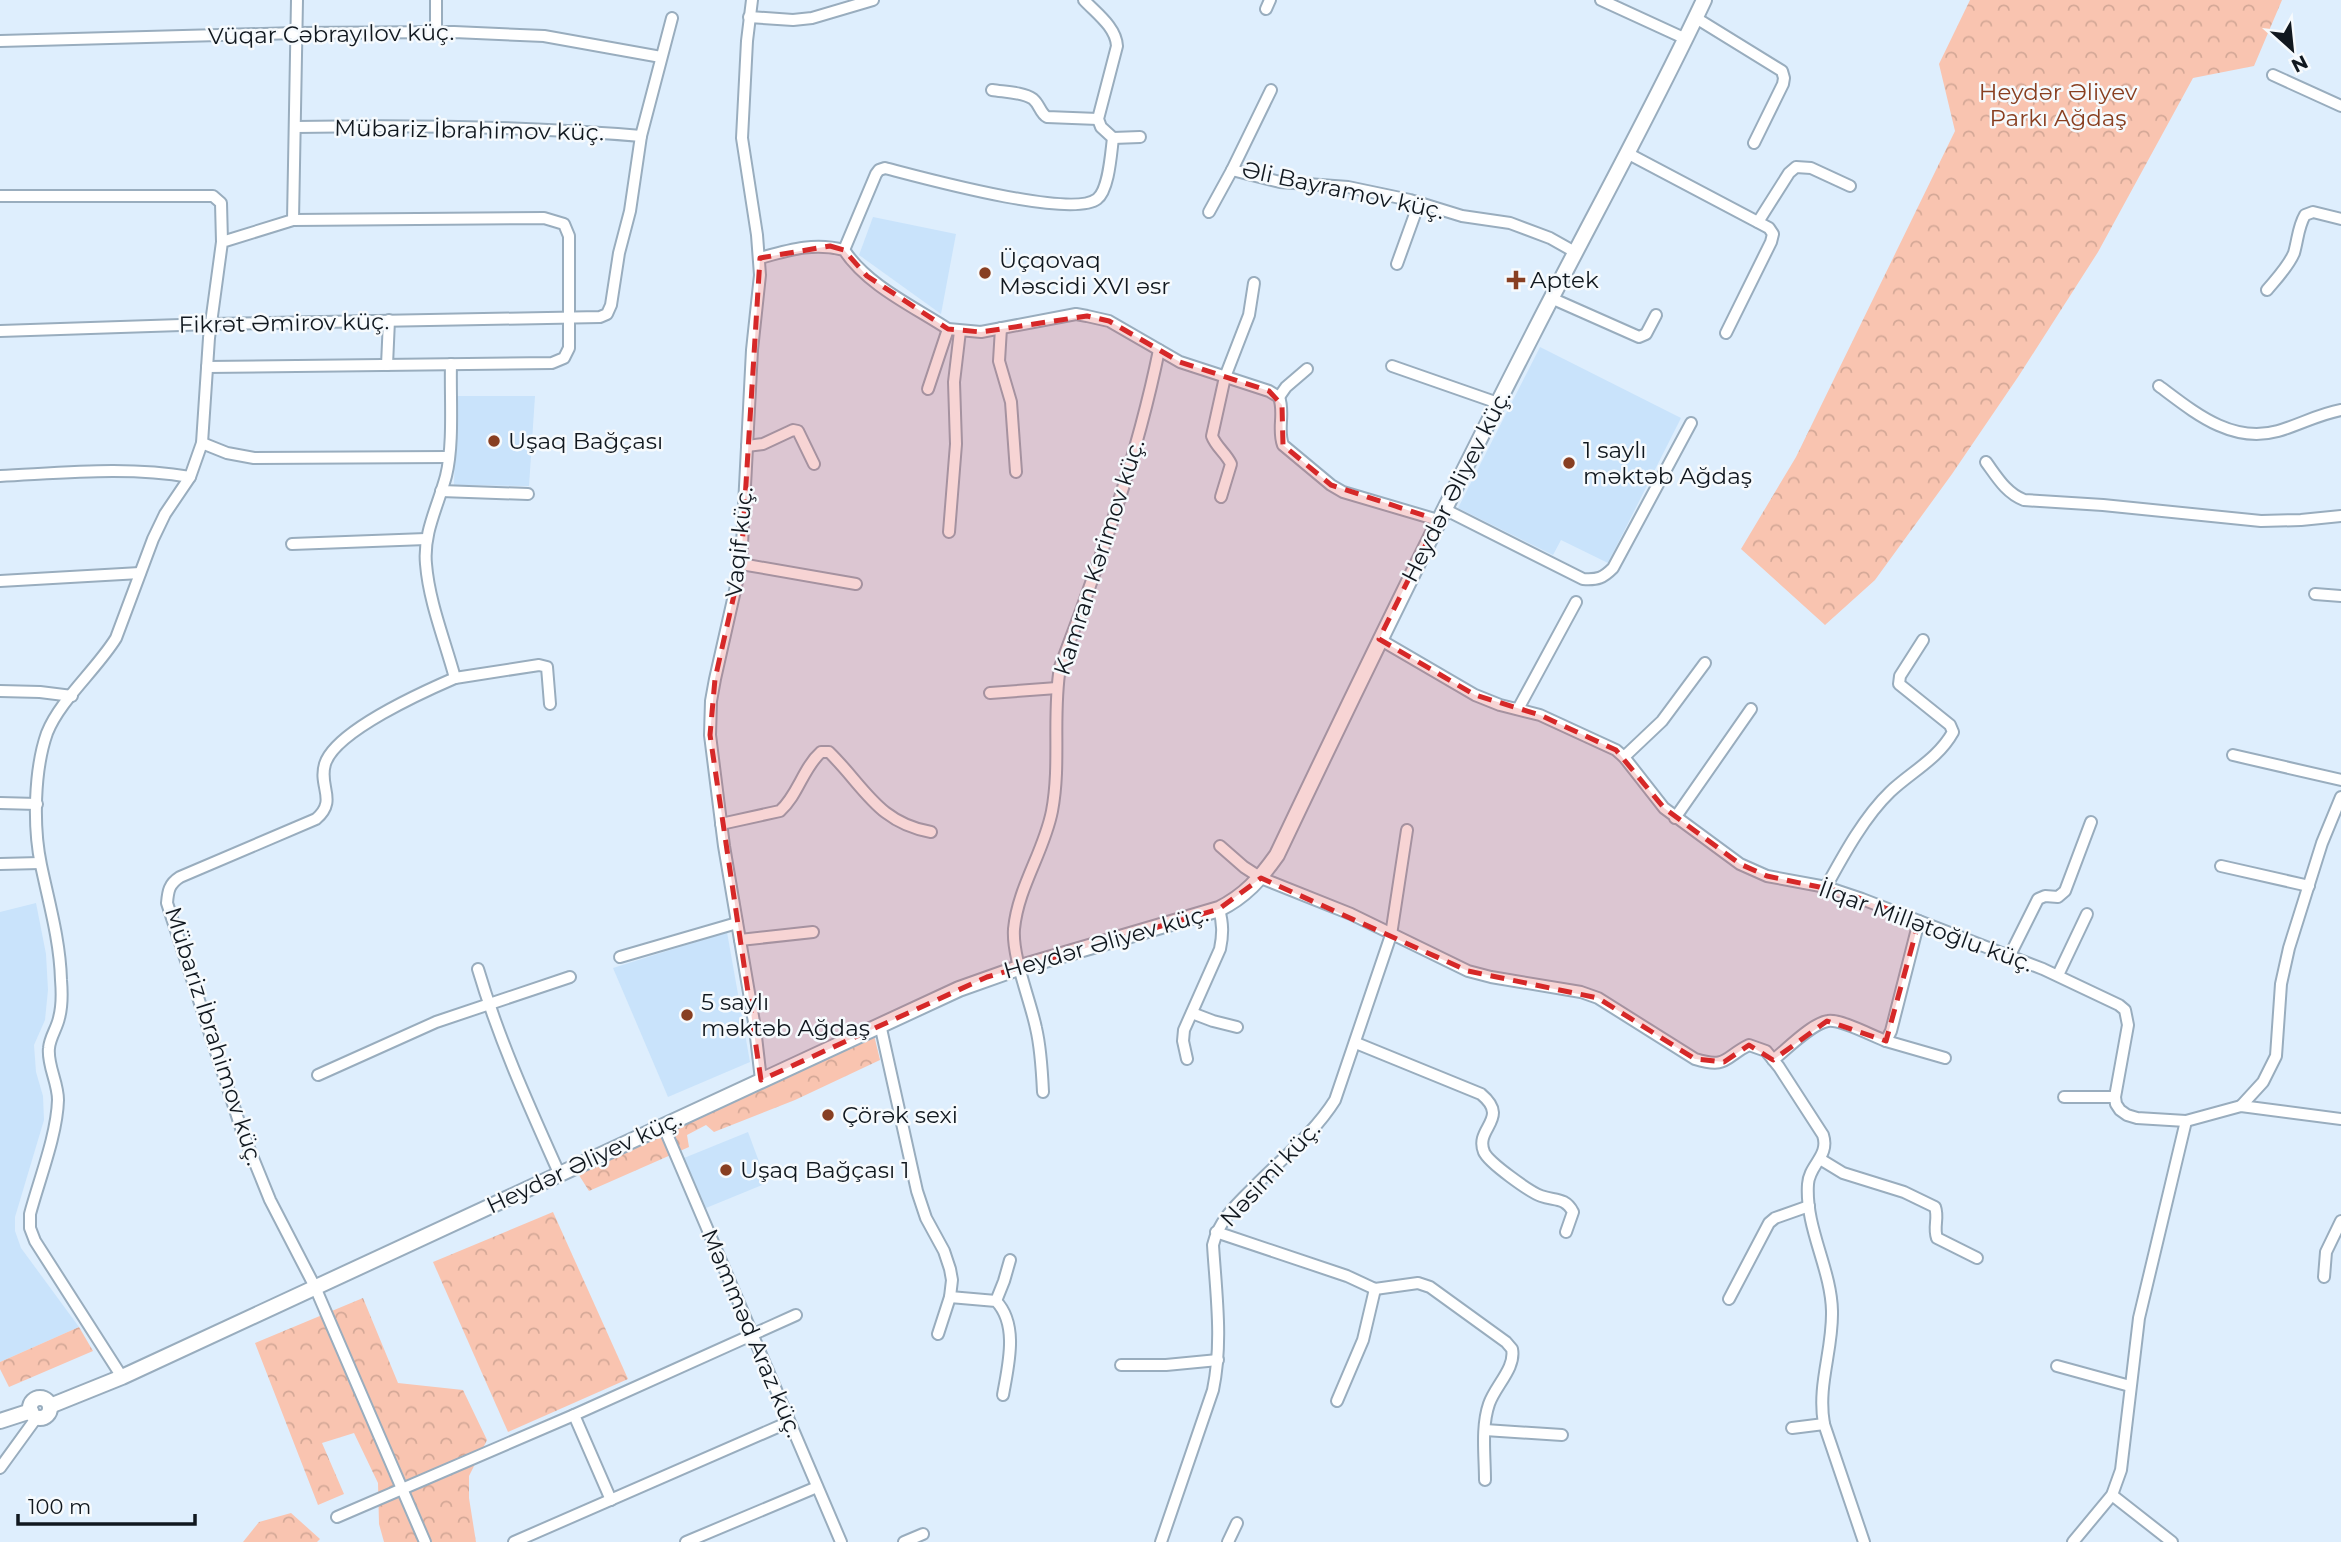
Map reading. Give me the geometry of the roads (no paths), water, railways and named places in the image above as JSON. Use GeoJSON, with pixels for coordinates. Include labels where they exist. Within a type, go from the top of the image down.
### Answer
{"type":"FeatureCollection","features":[{"type":"Feature","properties":{"kind":"main road","name":"Heydər Əliyev küç."},"geometry":{"type":"LineString","coordinates":[[34,1414],[45,1416],[50,1406],[122,1377],[880,1024],[987,977],[1219,909],[1235,901],[1261,878],[1277,855],[1379,639],[1704,0]]}},
{"type":"Feature","properties":{"kind":"main road"},"geometry":{"type":"LineString","coordinates":[[0,1421],[34,1414]]}},
{"type":"Feature","properties":{"kind":"street"},"geometry":{"type":"LineString","coordinates":[[293,220],[297,0]]}},
{"type":"Feature","properties":{"kind":"street"},"geometry":{"type":"LineString","coordinates":[[436,0],[436,32]]}},
{"type":"Feature","properties":{"kind":"street","name":"Vaqif küç."},"geometry":{"type":"LineString","coordinates":[[752,0],[742,138],[760,258],[760,275],[752,350],[741,564],[711,701],[710,754],[755,1028],[761,1080]]}},
{"type":"Feature","properties":{"kind":"street"},"geometry":{"type":"LineString","coordinates":[[749,17],[812,19],[873,0]]}},
{"type":"Feature","properties":{"kind":"street"},"geometry":{"type":"LineString","coordinates":[[1084,0],[1112,30],[1116,39],[1098,119],[1101,127],[1113,138],[1140,138]]}},
{"type":"Feature","properties":{"kind":"street"},"geometry":{"type":"LineString","coordinates":[[1601,0],[1686,38]]}},
{"type":"Feature","properties":{"kind":"street"},"geometry":{"type":"LineString","coordinates":[[641,136],[672,18]]}},
{"type":"Feature","properties":{"kind":"street"},"geometry":{"type":"LineString","coordinates":[[1696,18],[1782,71],[1783,84],[1754,143]]}},
{"type":"Feature","properties":{"kind":"street","name":"Vüqar Cəbrayılov küç."},"geometry":{"type":"LineString","coordinates":[[0,41],[436,32],[544,36],[661,57]]}},
{"type":"Feature","properties":{"kind":"street"},"geometry":{"type":"LineString","coordinates":[[2273,75],[2341,106]]}},
{"type":"Feature","properties":{"kind":"street"},"geometry":{"type":"LineString","coordinates":[[992,90],[1029,97],[1047,117],[1098,119]]}},
{"type":"Feature","properties":{"kind":"street","name":"Əli Bayramov küç."},"geometry":{"type":"LineString","coordinates":[[1271,90],[1232,170],[1280,182],[1348,187],[1462,216],[1510,223],[1550,238],[1575,252]]}},
{"type":"Feature","properties":{"kind":"street","name":"Mübariz İbrahimov küç."},"geometry":{"type":"LineString","coordinates":[[296,127],[482,126],[641,136]]}},
{"type":"Feature","properties":{"kind":"street","name":"Fikrət Əmirov küç."},"geometry":{"type":"LineString","coordinates":[[0,331],[600,317],[607,314],[611,304],[619,253],[630,211],[641,136]]}},
{"type":"Feature","properties":{"kind":"street"},"geometry":{"type":"LineString","coordinates":[[844,250],[879,170],[885,168],[1010,199],[1088,203],[1096,201],[1102,194],[1107,180],[1113,138]]}},
{"type":"Feature","properties":{"kind":"street"},"geometry":{"type":"LineString","coordinates":[[1627,153],[1769,228],[1773,234],[1772,243],[1726,333]]}},
{"type":"Feature","properties":{"kind":"street"},"geometry":{"type":"LineString","coordinates":[[1758,222],[1789,173],[1796,167],[1811,168],[1850,186]]}},
{"type":"Feature","properties":{"kind":"street"},"geometry":{"type":"LineString","coordinates":[[1209,212],[1232,170]]}},
{"type":"Feature","properties":{"kind":"street"},"geometry":{"type":"LineString","coordinates":[[0,196],[213,196],[221,203],[222,242],[211,324],[202,443],[190,477],[165,514],[116,638],[55,717],[40,760],[36,829],[40,863],[56,935],[61,981],[59,1018],[49,1043],[48,1055],[56,1080],[57,1114],[30,1214],[30,1228],[35,1241],[122,1377]]}},
{"type":"Feature","properties":{"kind":"street"},"geometry":{"type":"LineString","coordinates":[[1397,264],[1419,203]]}},
{"type":"Feature","properties":{"kind":"street"},"geometry":{"type":"LineString","coordinates":[[2267,289],[2294,253],[2305,215],[2314,212],[2341,219]]}},
{"type":"Feature","properties":{"kind":"street"},"geometry":{"type":"LineString","coordinates":[[207,367],[552,363],[564,358],[569,348],[569,236],[564,224],[544,218],[293,220],[222,242]]}},
{"type":"Feature","properties":{"kind":"street"},"geometry":{"type":"LineString","coordinates":[[760,258],[804,247],[830,246],[844,250],[855,266],[867,276],[948,329],[981,332],[1076,314],[1109,321],[1180,362],[1269,391],[1279,397],[1282,405],[1280,436],[1283,445],[1343,492],[1441,515],[1583,579],[1595,580],[1604,577],[1613,568],[1692,423]]}},
{"type":"Feature","properties":{"kind":"street"},"geometry":{"type":"LineString","coordinates":[[1221,497],[1231,464],[1214,443],[1212,436],[1224,377],[1249,315],[1254,283]]}},
{"type":"Feature","properties":{"kind":"street"},"geometry":{"type":"LineString","coordinates":[[1551,298],[1639,337],[1646,334],[1656,316]]}},
{"type":"Feature","properties":{"kind":"street"},"geometry":{"type":"LineString","coordinates":[[387,365],[389,320]]}},
{"type":"Feature","properties":{"kind":"street"},"geometry":{"type":"LineString","coordinates":[[1001,328],[999,361],[1011,402],[1016,472]]}},
{"type":"Feature","properties":{"kind":"street"},"geometry":{"type":"LineString","coordinates":[[928,389],[948,329]]}},
{"type":"Feature","properties":{"kind":"street"},"geometry":{"type":"LineString","coordinates":[[949,532],[956,444],[954,382],[960,331]]}},
{"type":"Feature","properties":{"kind":"street","name":"Kamran Kərimov küç."},"geometry":{"type":"LineString","coordinates":[[1043,1092],[1037,1030],[1014,930],[1031,868],[1046,834],[1057,776],[1057,688],[1060,667],[1139,435],[1159,350]]}},
{"type":"Feature","properties":{"kind":"street"},"geometry":{"type":"LineString","coordinates":[[451,364],[446,475],[426,539],[426,564],[431,594],[455,678],[540,665],[547,667],[550,704]]}},
{"type":"Feature","properties":{"kind":"street"},"geometry":{"type":"LineString","coordinates":[[1392,366],[1498,403]]}},
{"type":"Feature","properties":{"kind":"street"},"geometry":{"type":"LineString","coordinates":[[1279,397],[1286,387],[1307,369]]}},
{"type":"Feature","properties":{"kind":"street"},"geometry":{"type":"LineString","coordinates":[[2159,386],[2205,419],[2240,433],[2263,435],[2341,410]]}},
{"type":"Feature","properties":{"kind":"street"},"geometry":{"type":"LineString","coordinates":[[747,446],[763,444],[793,430],[798,431],[814,464]]}},
{"type":"Feature","properties":{"kind":"street"},"geometry":{"type":"LineString","coordinates":[[202,443],[228,453],[254,458],[448,457]]}},
{"type":"Feature","properties":{"kind":"street"},"geometry":{"type":"LineString","coordinates":[[1986,462],[2005,488],[2024,500],[2261,521],[2341,516]]}},
{"type":"Feature","properties":{"kind":"street"},"geometry":{"type":"LineString","coordinates":[[0,476],[134,471],[190,477]]}},
{"type":"Feature","properties":{"kind":"street"},"geometry":{"type":"LineString","coordinates":[[440,491],[528,494]]}},
{"type":"Feature","properties":{"kind":"street"},"geometry":{"type":"LineString","coordinates":[[292,544],[426,539]]}},
{"type":"Feature","properties":{"kind":"street"},"geometry":{"type":"LineString","coordinates":[[741,564],[856,584]]}},
{"type":"Feature","properties":{"kind":"street"},"geometry":{"type":"LineString","coordinates":[[0,581],[140,573]]}},
{"type":"Feature","properties":{"kind":"street"},"geometry":{"type":"LineString","coordinates":[[2315,594],[2341,596]]}},
{"type":"Feature","properties":{"kind":"street"},"geometry":{"type":"LineString","coordinates":[[1517,709],[1576,602]]}},
{"type":"Feature","properties":{"kind":"street","name":"İlqar Millətoğlu küç."},"geometry":{"type":"LineString","coordinates":[[1379,639],[1475,695],[1560,723],[1616,750],[1675,818],[1740,864],[1756,872],[1826,887],[2010,955],[2059,975],[2125,1010],[2128,1025],[2115,1097]]}},
{"type":"Feature","properties":{"kind":"street"},"geometry":{"type":"LineString","coordinates":[[1826,887],[1845,852],[1879,805],[1890,792],[1938,753],[1953,733],[1950,725],[1899,684],[1900,676],[1923,640]]}},
{"type":"Feature","properties":{"kind":"street"},"geometry":{"type":"LineString","coordinates":[[1624,757],[1662,721],[1704,663]]}},
{"type":"Feature","properties":{"kind":"street","name":"Mübariz İbrahimov küç."},"geometry":{"type":"LineString","coordinates":[[315,1287],[275,1212],[242,1131],[167,903],[168,891],[172,882],[180,877],[316,819],[325,810],[328,802],[323,775],[326,761],[335,748],[373,718],[455,678]]}},
{"type":"Feature","properties":{"kind":"street"},"geometry":{"type":"LineString","coordinates":[[990,692],[1057,688]]}},
{"type":"Feature","properties":{"kind":"street"},"geometry":{"type":"LineString","coordinates":[[0,691],[72,696]]}},
{"type":"Feature","properties":{"kind":"street"},"geometry":{"type":"LineString","coordinates":[[1675,818],[1751,709]]}},
{"type":"Feature","properties":{"kind":"street"},"geometry":{"type":"LineString","coordinates":[[720,824],[779,811],[786,805],[814,759],[821,752],[829,752],[878,807],[898,822],[931,832]]}},
{"type":"Feature","properties":{"kind":"street"},"geometry":{"type":"LineString","coordinates":[[2233,755],[2341,780]]}},
{"type":"Feature","properties":{"kind":"street"},"geometry":{"type":"LineString","coordinates":[[2241,1106],[2263,1082],[2276,1056],[2281,984],[2289,948],[2322,843],[2341,797]]}},
{"type":"Feature","properties":{"kind":"street"},"geometry":{"type":"LineString","coordinates":[[0,803],[37,804]]}},
{"type":"Feature","properties":{"kind":"street"},"geometry":{"type":"LineString","coordinates":[[2010,955],[2038,899],[2045,896],[2058,897],[2065,891],[2091,822]]}},
{"type":"Feature","properties":{"kind":"street","name":"Nəsimi küç."},"geometry":{"type":"LineString","coordinates":[[1161,1542],[1213,1390],[1219,1341],[1213,1245],[1216,1232],[1237,1205],[1324,1118],[1335,1100],[1391,935],[1407,830]]}},
{"type":"Feature","properties":{"kind":"street"},"geometry":{"type":"LineString","coordinates":[[1220,846],[1261,878],[1351,914],[1468,971],[1581,992],[1598,998],[1695,1059],[1710,1063],[1724,1062],[1749,1045],[1766,1051],[1823,1135],[1825,1149],[1810,1174],[1808,1183],[1809,1206],[1830,1289],[1832,1310],[1832,1328],[1820,1406],[1864,1542]]}},
{"type":"Feature","properties":{"kind":"street"},"geometry":{"type":"LineString","coordinates":[[0,864],[40,863]]}},
{"type":"Feature","properties":{"kind":"street"},"geometry":{"type":"LineString","coordinates":[[2221,866],[2309,886]]}},
{"type":"Feature","properties":{"kind":"street"},"geometry":{"type":"LineString","coordinates":[[1187,1059],[1183,1041],[1184,1030],[1220,949],[1223,925],[1219,909]]}},
{"type":"Feature","properties":{"kind":"street"},"geometry":{"type":"LineString","coordinates":[[2059,975],[2087,914]]}},
{"type":"Feature","properties":{"kind":"street"},"geometry":{"type":"LineString","coordinates":[[1886,1041],[1891,1031],[1919,921]]}},
{"type":"Feature","properties":{"kind":"street"},"geometry":{"type":"LineString","coordinates":[[620,957],[737,923]]}},
{"type":"Feature","properties":{"kind":"street"},"geometry":{"type":"LineString","coordinates":[[740,940],[813,932]]}},
{"type":"Feature","properties":{"kind":"street"},"geometry":{"type":"LineString","coordinates":[[478,970],[522,1090],[559,1173]]}},
{"type":"Feature","properties":{"kind":"street"},"geometry":{"type":"LineString","coordinates":[[318,1074],[436,1022],[570,977]]}},
{"type":"Feature","properties":{"kind":"street"},"geometry":{"type":"LineString","coordinates":[[1192,1013],[1237,1027]]}},
{"type":"Feature","properties":{"kind":"street"},"geometry":{"type":"LineString","coordinates":[[1773,1060],[1815,1027],[1827,1021],[1837,1021],[1886,1041],[1945,1058]]}},
{"type":"Feature","properties":{"kind":"street"},"geometry":{"type":"LineString","coordinates":[[880,1024],[917,1191],[926,1218],[944,1251],[950,1269],[950,1297],[938,1334]]}},
{"type":"Feature","properties":{"kind":"street"},"geometry":{"type":"LineString","coordinates":[[1356,1043],[1481,1094],[1491,1102],[1494,1113],[1483,1140],[1484,1152],[1531,1191],[1562,1199],[1569,1204],[1573,1212],[1566,1232]]}},
{"type":"Feature","properties":{"kind":"street"},"geometry":{"type":"LineString","coordinates":[[2064,1097],[2115,1097],[2116,1104],[2127,1115],[2137,1118],[2186,1121],[2241,1106],[2341,1118]]}},
{"type":"Feature","properties":{"kind":"street"},"geometry":{"type":"LineString","coordinates":[[2074,1542],[2112,1494],[2121,1470],[2139,1318],[2186,1121]]}},
{"type":"Feature","properties":{"kind":"street","name":"Məmməd Araz küç."},"geometry":{"type":"LineString","coordinates":[[663,1125],[841,1542]]}},
{"type":"Feature","properties":{"kind":"street"},"geometry":{"type":"LineString","coordinates":[[1820,1159],[1843,1173],[1904,1192],[1935,1207],[1938,1216],[1934,1231],[1937,1238],[1977,1258]]}},
{"type":"Feature","properties":{"kind":"street"},"geometry":{"type":"LineString","coordinates":[[1729,1299],[1769,1223],[1775,1218],[1809,1206]]}},
{"type":"Feature","properties":{"kind":"street"},"geometry":{"type":"LineString","coordinates":[[2324,1278],[2326,1252],[2341,1221]]}},
{"type":"Feature","properties":{"kind":"street"},"geometry":{"type":"LineString","coordinates":[[1216,1232],[1347,1276],[1375,1289],[1418,1283],[1430,1287],[1506,1342],[1512,1349],[1511,1361],[1489,1403],[1485,1430],[1485,1480]]}},
{"type":"Feature","properties":{"kind":"street"},"geometry":{"type":"LineString","coordinates":[[996,1301],[1010,1260]]}},
{"type":"Feature","properties":{"kind":"street"},"geometry":{"type":"LineString","coordinates":[[315,1287],[425,1542]]}},
{"type":"Feature","properties":{"kind":"street"},"geometry":{"type":"LineString","coordinates":[[1337,1401],[1363,1340],[1375,1289]]}},
{"type":"Feature","properties":{"kind":"street"},"geometry":{"type":"LineString","coordinates":[[950,1297],[996,1301],[1000,1306],[1012,1340],[1003,1395]]}},
{"type":"Feature","properties":{"kind":"street"},"geometry":{"type":"LineString","coordinates":[[337,1517],[574,1415],[796,1315]]}},
{"type":"Feature","properties":{"kind":"street"},"geometry":{"type":"LineString","coordinates":[[1121,1365],[1166,1365],[1218,1360]]}},
{"type":"Feature","properties":{"kind":"street"},"geometry":{"type":"LineString","coordinates":[[2057,1366],[2130,1386]]}},
{"type":"Feature","properties":{"kind":"street"},"geometry":{"type":"LineString","coordinates":[[0,1468],[34,1414]]}},
{"type":"Feature","properties":{"kind":"street"},"geometry":{"type":"LineString","coordinates":[[574,1415],[611,1500]]}},
{"type":"Feature","properties":{"kind":"street"},"geometry":{"type":"LineString","coordinates":[[514,1542],[789,1422]]}},
{"type":"Feature","properties":{"kind":"street"},"geometry":{"type":"LineString","coordinates":[[1792,1428],[1824,1424]]}},
{"type":"Feature","properties":{"kind":"street"},"geometry":{"type":"LineString","coordinates":[[1485,1430],[1562,1435]]}},
{"type":"Feature","properties":{"kind":"street"},"geometry":{"type":"LineString","coordinates":[[685,1542],[817,1487]]}},
{"type":"Feature","properties":{"kind":"street"},"geometry":{"type":"LineString","coordinates":[[2112,1494],[2172,1542]]}},
{"type":"Feature","properties":{"kind":"street"},"geometry":{"type":"LineString","coordinates":[[1228,1542],[1237,1522]]}},
{"type":"Feature","properties":{"kind":"street"},"geometry":{"type":"LineString","coordinates":[[904,1542],[923,1534]]}},
{"type":"Feature","properties":{"kind":"place","name":"Üçqovaq Məscidi XVI əsr"},"geometry":{"type":"Point","coordinates":[985,273]}},
{"type":"Feature","properties":{"kind":"place","name":"Aptek"},"geometry":{"type":"Point","coordinates":[1516,280]}},
{"type":"Feature","properties":{"kind":"place","name":"Uşaq Bağçası"},"geometry":{"type":"Point","coordinates":[494,441]}},
{"type":"Feature","properties":{"kind":"place","name":"1 saylı məktəb Ağdaş"},"geometry":{"type":"Point","coordinates":[1569,463]}},
{"type":"Feature","properties":{"kind":"place","name":"5 saylı məktəb Ağdaş"},"geometry":{"type":"Point","coordinates":[687,1015]}},
{"type":"Feature","properties":{"kind":"place","name":"Çörək sexi"},"geometry":{"type":"Point","coordinates":[828,1115]}},
{"type":"Feature","properties":{"kind":"place","name":"Uşaq Bağçası 1"},"geometry":{"type":"Point","coordinates":[726,1170]}},
{"type":"Feature","properties":{"kind":"park label","name":"Heydər Əliyev Parkı Ağdaş"},"geometry":{"type":"Point","coordinates":[2058,105]}}]}
